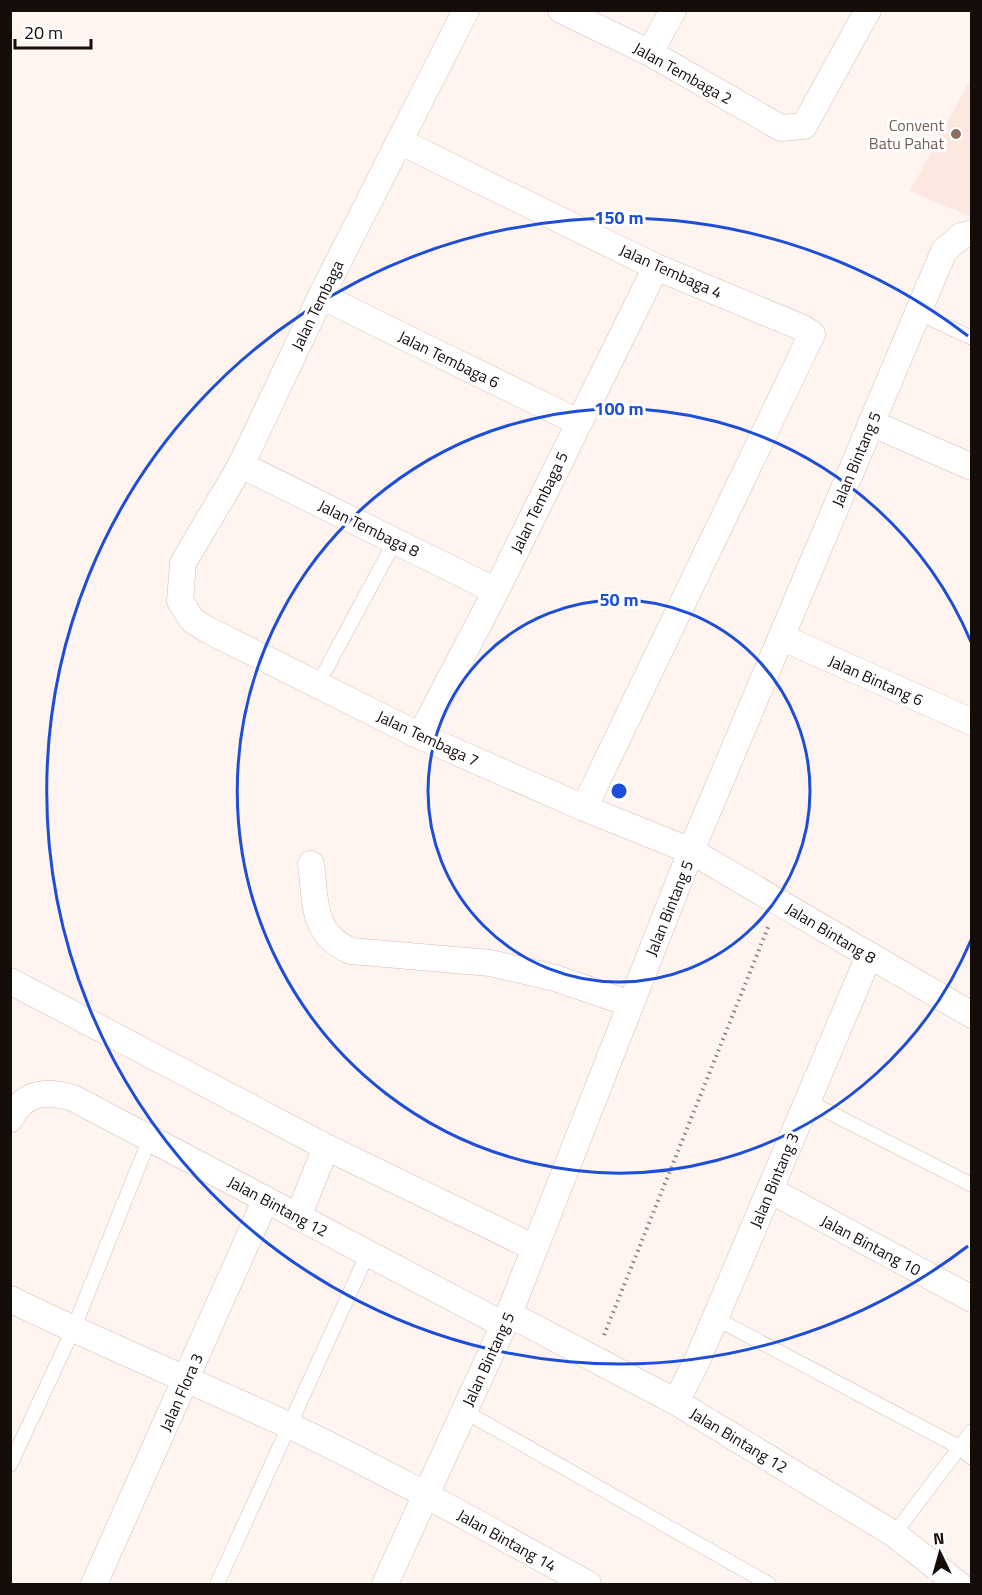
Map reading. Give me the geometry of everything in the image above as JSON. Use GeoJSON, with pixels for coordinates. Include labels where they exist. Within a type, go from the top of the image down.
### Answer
{"type":"FeatureCollection","features":[{"type":"Feature","properties":{"kind":"street","name":"Jalan Tembaga"},"geometry":{"type":"LineString","coordinates":[[180,601],[183,563],[241,465],[321,296],[466,10]]}},
{"type":"Feature","properties":{"kind":"street","name":"Jalan Tembaga 2"},"geometry":{"type":"LineString","coordinates":[[561,10],[650,53],[781,128],[804,126],[868,10]]}},
{"type":"Feature","properties":{"kind":"street"},"geometry":{"type":"LineString","coordinates":[[650,53],[673,10]]}},
{"type":"Feature","properties":{"kind":"street","name":"Jalan Tembaga 4"},"geometry":{"type":"LineString","coordinates":[[399,141],[656,267],[803,328],[812,337],[584,808]]}},
{"type":"Feature","properties":{"kind":"street","name":"Jalan Bintang 5"},"geometry":{"type":"LineString","coordinates":[[385,1584],[507,1319],[691,851],[944,251],[966,234]]}},
{"type":"Feature","properties":{"kind":"street","name":"Jalan Tembaga 5"},"geometry":{"type":"LineString","coordinates":[[420,736],[496,591],[656,267]]}},
{"type":"Feature","properties":{"kind":"street","name":"Jalan Tembaga 6"},"geometry":{"type":"LineString","coordinates":[[321,296],[578,422]]}},
{"type":"Feature","properties":{"kind":"street"},"geometry":{"type":"LineString","coordinates":[[872,423],[972,467]]}},
{"type":"Feature","properties":{"kind":"street","name":"Jalan Tembaga 8"},"geometry":{"type":"LineString","coordinates":[[241,465],[496,591]]}},
{"type":"Feature","properties":{"kind":"street","name":"Jalan Tembaga 7"},"geometry":{"type":"LineString","coordinates":[[180,601],[192,620],[208,630],[420,736],[584,808],[691,851]]}},
{"type":"Feature","properties":{"kind":"street","name":"Jalan Bintang 6"},"geometry":{"type":"LineString","coordinates":[[781,637],[972,722]]}},
{"type":"Feature","properties":{"kind":"street","name":"Jalan Bintang 8"},"geometry":{"type":"LineString","coordinates":[[691,851],[972,1015]]}},
{"type":"Feature","properties":{"kind":"street"},"geometry":{"type":"LineString","coordinates":[[311,864],[318,920],[325,933],[335,944],[351,951],[490,963],[555,978],[631,1004]]}},
{"type":"Feature","properties":{"kind":"street","name":"Jalan Bintang 3"},"geometry":{"type":"LineString","coordinates":[[676,1402],[715,1318],[869,956]]}},
{"type":"Feature","properties":{"kind":"street"},"geometry":{"type":"LineString","coordinates":[[10,981],[326,1147],[535,1248]]}},
{"type":"Feature","properties":{"kind":"street","name":"Jalan Bintang 12"},"geometry":{"type":"LineString","coordinates":[[10,1119],[29,1098],[51,1091],[73,1098],[368,1253],[595,1358],[676,1402],[894,1534],[958,1584]]}},
{"type":"Feature","properties":{"kind":"street"},"geometry":{"type":"LineString","coordinates":[[298,1216],[326,1147]]}},
{"type":"Feature","properties":{"kind":"street","name":"Jalan Bintang 10"},"geometry":{"type":"LineString","coordinates":[[770,1190],[972,1299]]}},
{"type":"Feature","properties":{"kind":"street","name":"Jalan Flora 3"},"geometry":{"type":"LineString","coordinates":[[94,1584],[266,1199]]}},
{"type":"Feature","properties":{"kind":"street","name":"Jalan Bintang 14"},"geometry":{"type":"LineString","coordinates":[[10,1299],[73,1330],[288,1425],[426,1495],[588,1584]]}},
{"type":"Feature","properties":{"kind":"lane"},"geometry":{"type":"LineString","coordinates":[[918,313],[972,338]]}},
{"type":"Feature","properties":{"kind":"lane"},"geometry":{"type":"LineString","coordinates":[[318,684],[396,541]]}},
{"type":"Feature","properties":{"kind":"lane"},"geometry":{"type":"LineString","coordinates":[[807,1101],[972,1185]]}},
{"type":"Feature","properties":{"kind":"lane"},"geometry":{"type":"LineString","coordinates":[[10,1465],[73,1330],[150,1138]]}},
{"type":"Feature","properties":{"kind":"lane"},"geometry":{"type":"LineString","coordinates":[[217,1584],[368,1253]]}},
{"type":"Feature","properties":{"kind":"lane"},"geometry":{"type":"LineString","coordinates":[[715,1318],[959,1447],[972,1458]]}},
{"type":"Feature","properties":{"kind":"lane"},"geometry":{"type":"LineString","coordinates":[[464,1411],[769,1584]]}},
{"type":"Feature","properties":{"kind":"lane"},"geometry":{"type":"LineString","coordinates":[[894,1534],[972,1431]]}},
{"type":"Feature","properties":{"kind":"path"},"geometry":{"type":"LineString","coordinates":[[595,1358],[778,901]]}},
{"type":"Feature","properties":{"kind":"shaded area","name":"Convent Batu Pahat"},"geometry":{"type":"Polygon","coordinates":[[[971,78],[971,217],[910,191],[971,78]]]}},
{"type":"Feature","properties":{"kind":"place","name":"Convent Batu Pahat"},"geometry":{"type":"Point","coordinates":[956,134]}}]}
